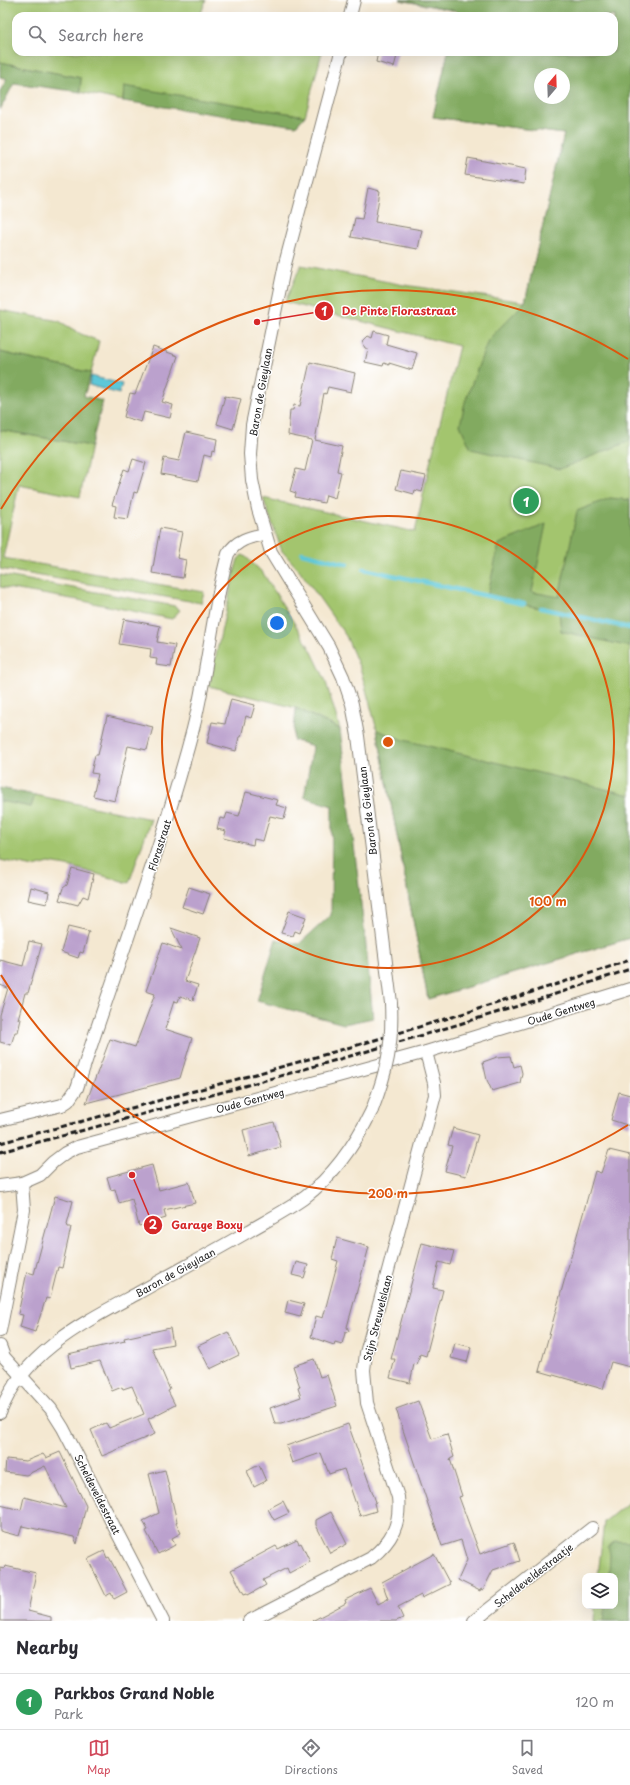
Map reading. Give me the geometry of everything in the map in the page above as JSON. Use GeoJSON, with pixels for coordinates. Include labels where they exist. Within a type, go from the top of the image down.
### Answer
{"type":"FeatureCollection","features":[{"type":"Feature","properties":{"kind":"street"},"geometry":{"type":"LineString","coordinates":[[351,12],[354,0]]}},
{"type":"Feature","properties":{"kind":"street","name":"Baron de Gieylaan"},"geometry":{"type":"LineString","coordinates":[[0,1413],[21,1376],[47,1348],[74,1329],[223,1246],[304,1197],[337,1164],[364,1126],[372,1110],[388,1063],[392,1026],[391,1003],[358,736],[352,704],[343,676],[329,647],[273,556],[264,534],[252,480],[250,454],[252,425],[285,264],[340,56]]}},
{"type":"Feature","properties":{"kind":"street","name":"Florastraat"},"geometry":{"type":"LineString","coordinates":[[0,1120],[62,1105],[68,1101],[77,1088],[174,796],[200,698],[228,554],[232,547],[241,541],[264,534]]}},
{"type":"Feature","properties":{"kind":"street","name":"Oude Gentweg"},"geometry":{"type":"LineString","coordinates":[[22,1184],[40,1175],[53,1162],[77,1147],[426,1052],[630,989]]}},
{"type":"Feature","properties":{"kind":"street","name":"Stijn Streuvelslaan"},"geometry":{"type":"LineString","coordinates":[[249,1621],[370,1558],[381,1550],[390,1539],[397,1525],[399,1511],[398,1496],[367,1402],[364,1370],[366,1353],[435,1095],[434,1083],[426,1052]]}},
{"type":"Feature","properties":{"kind":"street"},"geometry":{"type":"LineString","coordinates":[[0,1186],[22,1184],[24,1210],[0,1331]]}},
{"type":"Feature","properties":{"kind":"street"},"geometry":{"type":"LineString","coordinates":[[0,1346],[4,1357],[21,1376]]}},
{"type":"Feature","properties":{"kind":"street","name":"Scheldeveldestraat"},"geometry":{"type":"LineString","coordinates":[[21,1376],[51,1408],[63,1428],[163,1621]]}},
{"type":"Feature","properties":{"kind":"street","name":"Scheldeveldestraatje"},"geometry":{"type":"LineString","coordinates":[[474,1621],[592,1528]]}},
{"type":"Feature","properties":{"kind":"green space"},"geometry":{"type":"Polygon","coordinates":[[[0,0],[206,0],[201,12],[12,12],[12,56],[321,56],[305,116],[124,87],[123,101],[80,92],[81,78],[0,62],[0,0]]]}},
{"type":"Feature","properties":{"kind":"green space"},"geometry":{"type":"Polygon","coordinates":[[[400,0],[630,0],[630,938],[428,999],[377,730],[361,671],[346,636],[300,571],[282,551],[263,498],[415,532],[430,463],[459,346],[285,302],[301,265],[404,285],[525,302],[564,134],[433,117],[447,56],[618,56],[618,12],[457,12],[400,0]]]}},
{"type":"Feature","properties":{"kind":"green space"},"geometry":{"type":"Polygon","coordinates":[[[400,0],[630,0],[630,441],[560,469],[471,449],[460,425],[465,402],[488,340],[525,302],[564,134],[433,117],[447,56],[618,56],[618,12],[457,12],[400,0]]]}},
{"type":"Feature","properties":{"kind":"green space"},"geometry":{"type":"Polygon","coordinates":[[[0,62],[81,78],[80,92],[14,83],[0,110],[0,91],[7,79],[0,77],[0,62]]]}},
{"type":"Feature","properties":{"kind":"green space"},"geometry":{"type":"Polygon","coordinates":[[[124,86],[305,116],[296,126],[123,101],[124,86]]]}},
{"type":"Feature","properties":{"kind":"green space"},"geometry":{"type":"Polygon","coordinates":[[[0,310],[59,321],[81,334],[99,341],[91,373],[0,352],[0,310]]]}},
{"type":"Feature","properties":{"kind":"green space"},"geometry":{"type":"Polygon","coordinates":[[[0,352],[91,373],[84,396],[103,401],[91,446],[0,430],[0,352]]]}},
{"type":"Feature","properties":{"kind":"green space"},"geometry":{"type":"Polygon","coordinates":[[[0,430],[91,446],[80,497],[19,485],[3,558],[204,592],[201,603],[0,569],[0,430]]]}},
{"type":"Feature","properties":{"kind":"green space"},"geometry":{"type":"Polygon","coordinates":[[[610,498],[630,500],[630,647],[561,631],[559,612],[487,597],[499,544],[546,524],[532,592],[559,597],[577,511],[610,498]]]}},
{"type":"Feature","properties":{"kind":"green space"},"geometry":{"type":"Polygon","coordinates":[[[242,555],[263,573],[311,650],[325,679],[340,729],[296,708],[209,686],[235,570],[238,559],[242,555]]]}},
{"type":"Feature","properties":{"kind":"green space"},"geometry":{"type":"Polygon","coordinates":[[[0,575],[175,606],[180,610],[172,619],[78,600],[0,587],[0,575]]]}},
{"type":"Feature","properties":{"kind":"green space"},"geometry":{"type":"Polygon","coordinates":[[[296,708],[340,729],[366,945],[373,1018],[344,1024],[257,1001],[276,939],[299,944],[331,915],[332,806],[304,797],[313,746],[293,740],[296,708]]]}},
{"type":"Feature","properties":{"kind":"green space"},"geometry":{"type":"Polygon","coordinates":[[[377,730],[404,740],[630,795],[630,938],[428,999],[377,730]]]}},
{"type":"Feature","properties":{"kind":"green space"},"geometry":{"type":"Polygon","coordinates":[[[0,788],[35,795],[31,807],[0,801],[0,788]]]}},
{"type":"Feature","properties":{"kind":"green space"},"geometry":{"type":"Polygon","coordinates":[[[35,795],[151,819],[129,883],[72,867],[49,863],[34,867],[0,860],[0,801],[31,807],[35,795]]]}},
{"type":"Feature","properties":{"kind":"green space"},"geometry":{"type":"Polygon","coordinates":[[[630,1501],[630,1621],[594,1621],[595,1609],[618,1609],[618,1573],[598,1573],[604,1522],[630,1501]]]}},
{"type":"Feature","properties":{"kind":"green space"},"geometry":{"type":"Polygon","coordinates":[[[615,1541],[630,1542],[630,1621],[604,1621],[606,1609],[618,1609],[618,1573],[609,1573],[610,1554],[608,1547],[615,1541]]]}},
{"type":"Feature","properties":{"kind":"water"},"geometry":{"type":"Polygon","coordinates":[[[91,376],[122,384],[119,394],[89,385],[91,376]]]}},
{"type":"Feature","properties":{"kind":"building"},"geometry":{"type":"Polygon","coordinates":[[[377,56],[397,56],[394,67],[376,62],[377,56]]]}},
{"type":"Feature","properties":{"kind":"building"},"geometry":{"type":"Polygon","coordinates":[[[468,158],[526,169],[524,184],[465,175],[468,158]]]}},
{"type":"Feature","properties":{"kind":"building"},"geometry":{"type":"Polygon","coordinates":[[[368,188],[380,191],[375,222],[422,230],[418,249],[351,237],[355,218],[362,219],[368,188]]]}},
{"type":"Feature","properties":{"kind":"building"},"geometry":{"type":"Polygon","coordinates":[[[374,331],[388,335],[386,344],[417,353],[412,370],[389,363],[389,365],[384,363],[383,366],[365,362],[368,349],[365,348],[363,344],[364,340],[368,336],[372,338],[374,331]]]}},
{"type":"Feature","properties":{"kind":"building"},"geometry":{"type":"Polygon","coordinates":[[[153,347],[178,356],[162,402],[173,405],[170,418],[144,412],[141,422],[124,417],[130,393],[135,394],[153,347]]]}},
{"type":"Feature","properties":{"kind":"building"},"geometry":{"type":"Polygon","coordinates":[[[310,362],[355,373],[351,392],[328,387],[326,394],[324,393],[315,440],[342,446],[337,471],[341,472],[335,498],[326,495],[324,503],[295,497],[296,493],[290,491],[296,469],[305,471],[312,440],[288,435],[290,410],[293,410],[294,405],[300,406],[310,362]]]}},
{"type":"Feature","properties":{"kind":"building"},"geometry":{"type":"Polygon","coordinates":[[[225,396],[241,399],[233,429],[217,424],[225,396]]]}},
{"type":"Feature","properties":{"kind":"building"},"geometry":{"type":"Polygon","coordinates":[[[186,432],[217,439],[215,452],[212,451],[211,457],[204,455],[198,481],[161,474],[164,458],[179,461],[186,432]]]}},
{"type":"Feature","properties":{"kind":"building"},"geometry":{"type":"Polygon","coordinates":[[[133,459],[146,463],[137,493],[134,492],[128,519],[114,517],[116,506],[112,505],[124,469],[129,471],[133,459]]]}},
{"type":"Feature","properties":{"kind":"building"},"geometry":{"type":"Polygon","coordinates":[[[401,471],[426,476],[422,492],[415,490],[414,494],[396,489],[401,471]]]}},
{"type":"Feature","properties":{"kind":"building"},"geometry":{"type":"Polygon","coordinates":[[[160,528],[182,532],[177,558],[186,560],[183,578],[152,573],[160,528]]]}},
{"type":"Feature","properties":{"kind":"building"},"geometry":{"type":"Polygon","coordinates":[[[124,619],[160,626],[157,642],[175,645],[171,667],[156,665],[157,659],[150,658],[151,649],[119,644],[124,619]]]}},
{"type":"Feature","properties":{"kind":"building"},"geometry":{"type":"Polygon","coordinates":[[[231,699],[255,705],[251,718],[246,716],[236,751],[207,743],[212,722],[225,724],[231,699]]]}},
{"type":"Feature","properties":{"kind":"building"},"geometry":{"type":"Polygon","coordinates":[[[107,716],[153,727],[147,750],[128,746],[115,801],[93,796],[98,774],[91,773],[95,755],[98,755],[107,716]]]}},
{"type":"Feature","properties":{"kind":"building"},"geometry":{"type":"Polygon","coordinates":[[[246,792],[278,800],[276,805],[287,808],[284,819],[270,816],[263,841],[254,839],[253,845],[224,838],[226,831],[217,829],[220,818],[225,819],[227,813],[239,816],[246,792]]]}},
{"type":"Feature","properties":{"kind":"building"},"geometry":{"type":"Polygon","coordinates":[[[72,868],[94,874],[88,898],[83,896],[78,905],[59,900],[63,888],[67,885],[72,868]]]}},
{"type":"Feature","properties":{"kind":"building"},"geometry":{"type":"Polygon","coordinates":[[[31,887],[49,892],[47,904],[28,900],[31,887]]]}},
{"type":"Feature","properties":{"kind":"building"},"geometry":{"type":"Polygon","coordinates":[[[189,887],[210,894],[203,914],[182,907],[189,887]]]}},
{"type":"Feature","properties":{"kind":"building"},"geometry":{"type":"Polygon","coordinates":[[[289,911],[306,917],[300,933],[295,931],[293,936],[281,933],[289,911]]]}},
{"type":"Feature","properties":{"kind":"building"},"geometry":{"type":"Polygon","coordinates":[[[68,927],[89,932],[83,953],[80,952],[78,958],[61,952],[68,927]]]}},
{"type":"Feature","properties":{"kind":"building"},"geometry":{"type":"Polygon","coordinates":[[[171,928],[200,938],[185,981],[198,985],[193,1000],[180,996],[178,1002],[174,1001],[165,1029],[192,1038],[180,1078],[86,1103],[110,1039],[135,1047],[155,994],[146,991],[163,943],[182,950],[171,928]]]}},
{"type":"Feature","properties":{"kind":"building"},"geometry":{"type":"Polygon","coordinates":[[[29,941],[42,944],[28,993],[25,993],[18,1019],[21,1019],[18,1032],[15,1032],[11,1045],[0,1042],[0,1015],[8,988],[0,985],[0,960],[23,966],[29,941]]]}},
{"type":"Feature","properties":{"kind":"building"},"geometry":{"type":"Polygon","coordinates":[[[511,1056],[514,1067],[520,1065],[522,1073],[520,1083],[492,1091],[487,1080],[483,1062],[497,1057],[511,1056]]]}},
{"type":"Feature","properties":{"kind":"building"},"geometry":{"type":"Polygon","coordinates":[[[619,1092],[630,1095],[630,1126],[611,1120],[619,1092]]]}},
{"type":"Feature","properties":{"kind":"building"},"geometry":{"type":"Polygon","coordinates":[[[274,1122],[281,1147],[249,1156],[243,1130],[274,1122]]]}},
{"type":"Feature","properties":{"kind":"building"},"geometry":{"type":"Polygon","coordinates":[[[453,1128],[478,1135],[466,1176],[445,1171],[452,1146],[448,1145],[453,1128]]]}},
{"type":"Feature","properties":{"kind":"building"},"geometry":{"type":"Polygon","coordinates":[[[609,1150],[630,1155],[630,1367],[611,1362],[603,1389],[539,1371],[595,1171],[601,1173],[609,1150]]]}},
{"type":"Feature","properties":{"kind":"building"},"geometry":{"type":"Polygon","coordinates":[[[152,1165],[159,1190],[189,1182],[195,1203],[164,1210],[166,1218],[139,1226],[132,1199],[119,1203],[115,1189],[111,1190],[107,1177],[152,1165]]]}},
{"type":"Feature","properties":{"kind":"building"},"geometry":{"type":"Polygon","coordinates":[[[55,1196],[73,1201],[67,1224],[68,1227],[71,1227],[62,1268],[58,1267],[50,1299],[46,1298],[35,1332],[20,1327],[23,1315],[18,1314],[27,1272],[34,1274],[55,1196]]]}},
{"type":"Feature","properties":{"kind":"building"},"geometry":{"type":"Polygon","coordinates":[[[337,1238],[369,1247],[347,1327],[349,1331],[345,1333],[342,1344],[335,1342],[334,1345],[311,1337],[316,1316],[323,1318],[338,1261],[332,1259],[337,1238]]]}},
{"type":"Feature","properties":{"kind":"building"},"geometry":{"type":"Polygon","coordinates":[[[422,1243],[454,1251],[450,1265],[439,1262],[433,1288],[443,1290],[426,1356],[420,1354],[417,1365],[414,1364],[410,1383],[390,1378],[395,1359],[391,1359],[422,1243]]]}},
{"type":"Feature","properties":{"kind":"building"},"geometry":{"type":"Polygon","coordinates":[[[296,1262],[308,1265],[304,1278],[292,1275],[296,1262]]]}},
{"type":"Feature","properties":{"kind":"building"},"geometry":{"type":"Polygon","coordinates":[[[288,1300],[304,1304],[300,1317],[285,1313],[288,1300]]]}},
{"type":"Feature","properties":{"kind":"building"},"geometry":{"type":"Polygon","coordinates":[[[170,1328],[173,1344],[152,1348],[170,1390],[168,1391],[175,1405],[148,1419],[155,1434],[102,1456],[91,1430],[106,1423],[109,1428],[144,1414],[132,1386],[123,1389],[122,1387],[112,1391],[100,1361],[71,1368],[68,1354],[125,1341],[124,1338],[170,1328]]]}},
{"type":"Feature","properties":{"kind":"building"},"geometry":{"type":"Polygon","coordinates":[[[228,1332],[239,1355],[210,1369],[198,1346],[228,1332]]]}},
{"type":"Feature","properties":{"kind":"building"},"geometry":{"type":"Polygon","coordinates":[[[455,1343],[471,1347],[467,1362],[451,1358],[455,1343]]]}},
{"type":"Feature","properties":{"kind":"building"},"geometry":{"type":"Polygon","coordinates":[[[314,1359],[320,1377],[327,1375],[337,1406],[281,1424],[275,1424],[270,1408],[301,1397],[298,1388],[300,1387],[293,1366],[314,1359]]]}},
{"type":"Feature","properties":{"kind":"building"},"geometry":{"type":"Polygon","coordinates":[[[418,1401],[432,1439],[447,1434],[454,1457],[450,1459],[462,1496],[459,1497],[480,1554],[514,1542],[520,1561],[493,1570],[483,1590],[481,1589],[480,1591],[458,1580],[467,1560],[461,1540],[442,1546],[396,1409],[418,1401]]]}},
{"type":"Feature","properties":{"kind":"building"},"geometry":{"type":"Polygon","coordinates":[[[348,1424],[376,1502],[374,1503],[376,1511],[360,1516],[344,1469],[329,1474],[321,1453],[292,1463],[286,1446],[348,1424]]]}},
{"type":"Feature","properties":{"kind":"building"},"geometry":{"type":"Polygon","coordinates":[[[60,1452],[86,1506],[77,1544],[74,1537],[22,1526],[19,1536],[0,1531],[0,1505],[21,1510],[24,1497],[66,1508],[45,1466],[26,1475],[5,1472],[6,1459],[26,1461],[43,1454],[46,1458],[60,1452]]]}},
{"type":"Feature","properties":{"kind":"building"},"geometry":{"type":"Polygon","coordinates":[[[259,1465],[266,1481],[254,1487],[247,1471],[259,1465]]]}},
{"type":"Feature","properties":{"kind":"building"},"geometry":{"type":"Polygon","coordinates":[[[165,1470],[176,1523],[181,1533],[172,1538],[175,1545],[158,1554],[146,1531],[148,1530],[143,1521],[159,1513],[149,1474],[165,1470]]]}},
{"type":"Feature","properties":{"kind":"building"},"geometry":{"type":"Polygon","coordinates":[[[283,1501],[289,1513],[274,1520],[268,1509],[283,1501]]]}},
{"type":"Feature","properties":{"kind":"building"},"geometry":{"type":"Polygon","coordinates":[[[331,1512],[347,1544],[330,1553],[316,1525],[316,1520],[331,1512]]]}},
{"type":"Feature","properties":{"kind":"building"},"geometry":{"type":"Polygon","coordinates":[[[297,1540],[299,1544],[301,1543],[310,1562],[289,1573],[287,1568],[263,1580],[266,1585],[248,1595],[247,1593],[244,1594],[231,1570],[276,1546],[278,1549],[297,1540]]]}},
{"type":"Feature","properties":{"kind":"building"},"geometry":{"type":"Polygon","coordinates":[[[104,1551],[107,1558],[109,1557],[127,1592],[114,1599],[111,1593],[106,1596],[88,1559],[104,1551]]]}},
{"type":"Feature","properties":{"kind":"building"},"geometry":{"type":"Polygon","coordinates":[[[434,1554],[450,1584],[422,1598],[421,1595],[398,1607],[403,1618],[396,1621],[312,1621],[346,1603],[345,1600],[370,1588],[378,1604],[388,1599],[382,1582],[434,1554]]]}},
{"type":"Feature","properties":{"kind":"building"},"geometry":{"type":"Polygon","coordinates":[[[5,1566],[36,1573],[28,1611],[51,1617],[51,1621],[0,1621],[0,1568],[4,1569],[5,1566]]]}},
{"type":"Feature","properties":{"kind":"waterway"},"geometry":{"type":"LineString","coordinates":[[302,553],[347,564]]}},
{"type":"Feature","properties":{"kind":"waterway"},"geometry":{"type":"LineString","coordinates":[[364,569],[524,604]]}},
{"type":"Feature","properties":{"kind":"waterway"},"geometry":{"type":"LineString","coordinates":[[541,608],[630,628]]}},
{"type":"Feature","properties":{"kind":"railway"},"geometry":{"type":"LineString","coordinates":[[0,1143],[317,1057],[552,986],[630,960]]}},
{"type":"Feature","properties":{"kind":"railway"},"geometry":{"type":"LineString","coordinates":[[0,1152],[140,1115],[368,1051],[500,1012],[630,969]]}},
{"type":"Feature","properties":{"kind":"place","name":"De Pinte Florastraat"},"geometry":{"type":"Point","coordinates":[257,322]}},
{"type":"Feature","properties":{"kind":"place","name":"Parkbos Grand Noble"},"geometry":{"type":"Point","coordinates":[526,501]}},
{"type":"Feature","properties":{"kind":"place","name":"Garage Boxy"},"geometry":{"type":"Point","coordinates":[132,1175]}}]}
